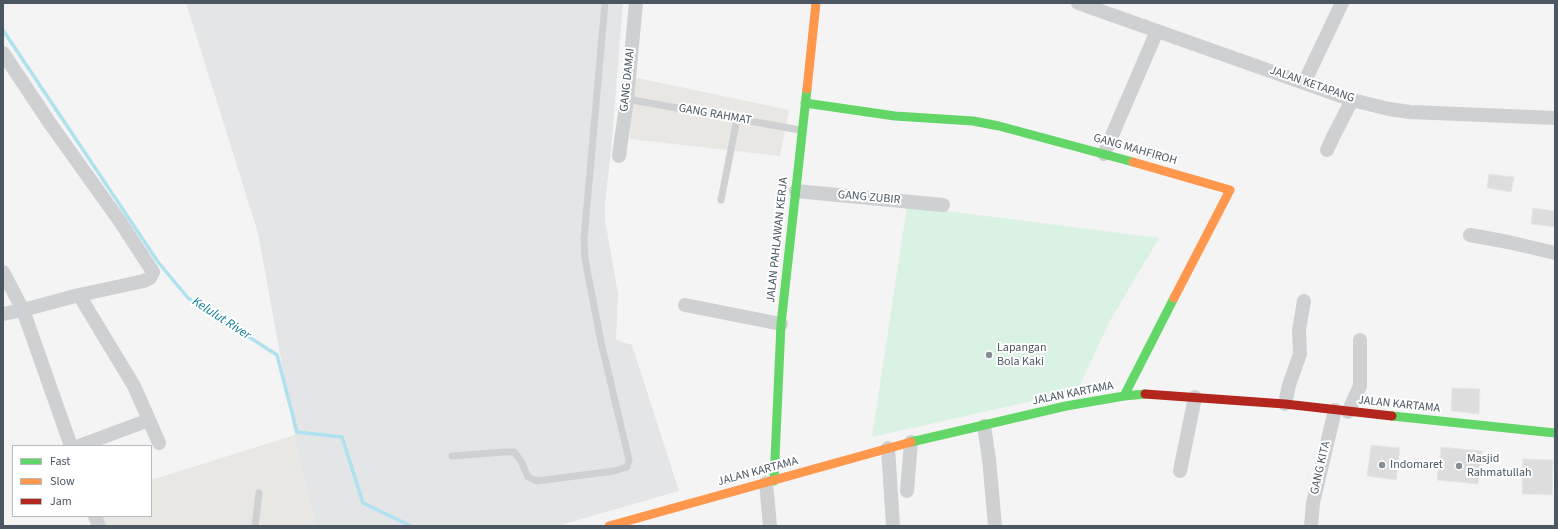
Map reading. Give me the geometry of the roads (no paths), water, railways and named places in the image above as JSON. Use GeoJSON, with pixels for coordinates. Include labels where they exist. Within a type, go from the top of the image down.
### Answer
{"type":"FeatureCollection","features":[{"type":"Feature","properties":{"kind":"street","name":"GANG DAMAI"},"geometry":{"type":"LineString","coordinates":[[619,156],[627,99],[636,3]]}},
{"type":"Feature","properties":{"kind":"street","name":"JALAN PAHLAWAN KERJA"},"geometry":{"type":"LineString","coordinates":[[770,482],[781,324],[816,3]]}},
{"type":"Feature","properties":{"kind":"street","name":"JALAN KETAPANG"},"geometry":{"type":"LineString","coordinates":[[1078,3],[1352,100],[1389,109],[1410,112],[1555,118]]}},
{"type":"Feature","properties":{"kind":"street"},"geometry":{"type":"LineString","coordinates":[[1304,83],[1342,3]]}},
{"type":"Feature","properties":{"kind":"street"},"geometry":{"type":"LineString","coordinates":[[1104,154],[1157,30]]}},
{"type":"Feature","properties":{"kind":"street"},"geometry":{"type":"LineString","coordinates":[[3,53],[152,270],[152,277],[144,281],[3,314]]}},
{"type":"Feature","properties":{"kind":"street"},"geometry":{"type":"LineString","coordinates":[[1327,150],[1352,100]]}},
{"type":"Feature","properties":{"kind":"street","name":"GANG MAHFIROH"},"geometry":{"type":"LineString","coordinates":[[805,103],[895,116],[973,121],[999,126],[1230,190],[1124,396]]}},
{"type":"Feature","properties":{"kind":"street","name":"GANG ZUBIR"},"geometry":{"type":"LineString","coordinates":[[796,191],[943,205]]}},
{"type":"Feature","properties":{"kind":"street"},"geometry":{"type":"LineString","coordinates":[[1470,235],[1555,253]]}},
{"type":"Feature","properties":{"kind":"street"},"geometry":{"type":"LineString","coordinates":[[3,272],[23,310],[71,445]]}},
{"type":"Feature","properties":{"kind":"street"},"geometry":{"type":"LineString","coordinates":[[79,295],[134,386],[159,443]]}},
{"type":"Feature","properties":{"kind":"street"},"geometry":{"type":"LineString","coordinates":[[1285,404],[1289,385],[1300,354],[1299,330],[1304,301]]}},
{"type":"Feature","properties":{"kind":"street"},"geometry":{"type":"LineString","coordinates":[[685,305],[781,324]]}},
{"type":"Feature","properties":{"kind":"street","name":"GANG KITA"},"geometry":{"type":"LineString","coordinates":[[1311,526],[1313,503],[1342,411],[1360,386],[1360,340]]}},
{"type":"Feature","properties":{"kind":"street","name":"JALAN KARTAMA"},"geometry":{"type":"LineString","coordinates":[[609,526],[632,523],[683,504],[770,482],[911,442],[1066,406],[1124,396],[1147,394],[1285,404],[1555,433]]}},
{"type":"Feature","properties":{"kind":"street"},"geometry":{"type":"LineString","coordinates":[[1180,471],[1187,430],[1195,397]]}},
{"type":"Feature","properties":{"kind":"street"},"geometry":{"type":"LineString","coordinates":[[82,445],[149,420]]}},
{"type":"Feature","properties":{"kind":"street"},"geometry":{"type":"LineString","coordinates":[[984,426],[989,459],[995,526]]}},
{"type":"Feature","properties":{"kind":"street"},"geometry":{"type":"LineString","coordinates":[[907,491],[911,442]]}},
{"type":"Feature","properties":{"kind":"street"},"geometry":{"type":"LineString","coordinates":[[888,448],[893,526]]}},
{"type":"Feature","properties":{"kind":"street"},"geometry":{"type":"LineString","coordinates":[[770,482],[770,526]]}},
{"type":"Feature","properties":{"kind":"lane"},"geometry":{"type":"LineString","coordinates":[[452,456],[514,452],[521,461],[528,477],[537,481],[614,471],[627,467],[629,460],[601,342],[585,259],[584,239],[605,3]]}},
{"type":"Feature","properties":{"kind":"lane","name":"GANG RAHMAT"},"geometry":{"type":"LineString","coordinates":[[627,99],[802,131]]}},
{"type":"Feature","properties":{"kind":"lane"},"geometry":{"type":"LineString","coordinates":[[721,200],[737,119]]}},
{"type":"Feature","properties":{"kind":"lane"},"geometry":{"type":"LineString","coordinates":[[255,526],[259,493]]}},
{"type":"Feature","properties":{"kind":"waterway","name":"Kelulut River"},"geometry":{"type":"LineString","coordinates":[[3,30],[158,262],[188,298],[277,355],[297,432],[342,437],[363,503],[411,526]]}},
{"type":"Feature","properties":{"kind":"place","name":"Lapangan Bola Kaki"},"geometry":{"type":"Point","coordinates":[989,355]}},
{"type":"Feature","properties":{"kind":"place","name":"Indomaret"},"geometry":{"type":"Point","coordinates":[1382,465]}},
{"type":"Feature","properties":{"kind":"place","name":"Masjid Rahmatullah"},"geometry":{"type":"Point","coordinates":[1459,466]}}]}
